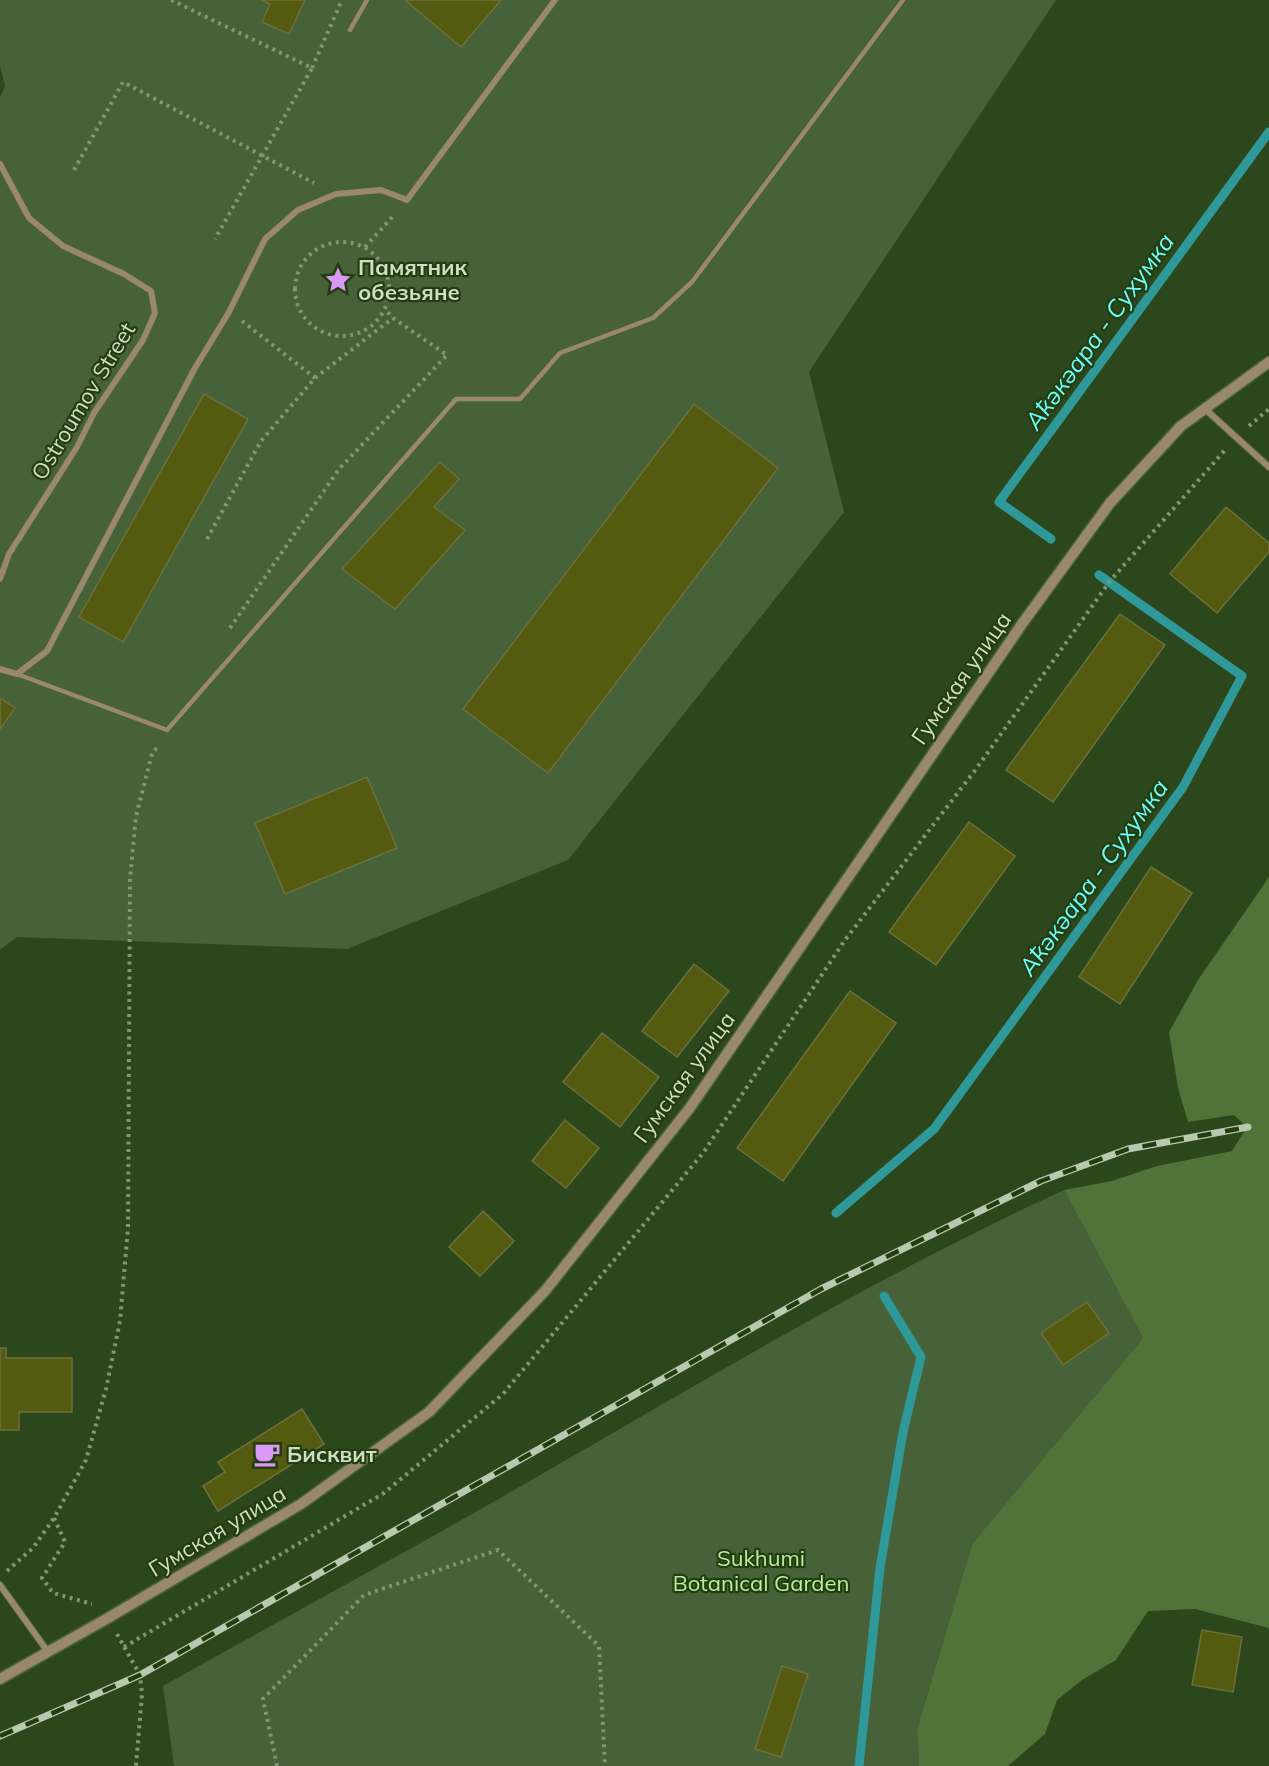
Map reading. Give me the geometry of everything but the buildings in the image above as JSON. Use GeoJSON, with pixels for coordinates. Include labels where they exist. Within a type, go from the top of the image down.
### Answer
{"type":"FeatureCollection","features":[{"type":"Feature","properties":{"kind":"street"},"geometry":{"type":"LineString","coordinates":[[0,669],[17,674],[47,651],[195,368],[229,312],[265,239],[298,210],[336,194],[381,190],[407,200],[555,0]]}},
{"type":"Feature","properties":{"kind":"street","name":"Ostroumov Street"},"geometry":{"type":"LineString","coordinates":[[0,164],[29,218],[63,246],[124,274],[151,291],[155,313],[143,340],[94,413],[77,447],[9,554],[0,579]]}},
{"type":"Feature","properties":{"kind":"street","name":"Гумская улица"},"geometry":{"type":"LineString","coordinates":[[0,1679],[301,1504],[429,1412],[545,1291],[689,1109],[1015,633],[1110,502],[1181,426],[1269,362]]}},
{"type":"Feature","properties":{"kind":"street"},"geometry":{"type":"LineString","coordinates":[[1205,409],[1269,467]]}},
{"type":"Feature","properties":{"kind":"street"},"geometry":{"type":"LineString","coordinates":[[0,1585],[48,1652]]}},
{"type":"Feature","properties":{"kind":"lane"},"geometry":{"type":"LineString","coordinates":[[350,30],[367,0]]}},
{"type":"Feature","properties":{"kind":"lane"},"geometry":{"type":"LineString","coordinates":[[17,674],[167,730],[456,399],[520,399],[560,353],[653,318],[692,282],[903,0]]}},
{"type":"Feature","properties":{"kind":"path"},"geometry":{"type":"LineString","coordinates":[[171,0],[312,68]]}},
{"type":"Feature","properties":{"kind":"path"},"geometry":{"type":"LineString","coordinates":[[215,239],[312,68],[342,0]]}},
{"type":"Feature","properties":{"kind":"path"},"geometry":{"type":"LineString","coordinates":[[74,170],[123,82],[336,194]]}},
{"type":"Feature","properties":{"kind":"path"},"geometry":{"type":"LineString","coordinates":[[365,247],[407,200]]}},
{"type":"Feature","properties":{"kind":"path"},"geometry":{"type":"LineString","coordinates":[[332,242],[348,242],[365,247],[380,260],[387,274],[389,296],[385,309],[372,325],[355,334],[337,336],[311,325],[301,312],[296,298],[296,279],[303,261],[316,249],[332,242]]}},
{"type":"Feature","properties":{"kind":"path"},"geometry":{"type":"LineString","coordinates":[[229,630],[339,469],[447,355],[393,318],[385,309]]}},
{"type":"Feature","properties":{"kind":"path"},"geometry":{"type":"LineString","coordinates":[[229,312],[315,378]]}},
{"type":"Feature","properties":{"kind":"path"},"geometry":{"type":"LineString","coordinates":[[207,538],[261,441],[315,378],[393,318]]}},
{"type":"Feature","properties":{"kind":"path"},"geometry":{"type":"LineString","coordinates":[[0,1578],[33,1548],[54,1518],[86,1460],[106,1389],[120,1322],[128,1228],[130,879],[136,816],[152,754],[167,730]]}},
{"type":"Feature","properties":{"kind":"path"},"geometry":{"type":"LineString","coordinates":[[53,1593],[42,1578],[65,1542],[54,1518]]}},
{"type":"Feature","properties":{"kind":"path"},"geometry":{"type":"LineString","coordinates":[[278,1766],[263,1699],[364,1595],[498,1550],[599,1646],[605,1766]]}},
{"type":"Feature","properties":{"kind":"path"},"geometry":{"type":"LineString","coordinates":[[108,1618],[140,1675],[142,1694],[136,1766]]}},
{"type":"Feature","properties":{"kind":"green space"},"geometry":{"type":"Polygon","coordinates":[[[0,0],[1056,0],[809,372],[844,512],[568,860],[347,949],[17,937],[0,950],[0,97],[5,86],[0,66],[0,0]]]}},
{"type":"Feature","properties":{"kind":"green space"},"geometry":{"type":"Polygon","coordinates":[[[1269,877],[1269,1628],[1195,1609],[1148,1611],[1116,1660],[1082,1680],[1057,1700],[1045,1734],[1008,1766],[919,1766],[917,1729],[972,1544],[1143,1338],[1064,1190],[1112,1181],[1157,1166],[1232,1151],[1247,1127],[1234,1115],[1188,1122],[1178,1088],[1169,1032],[1198,980],[1269,877]]]}},
{"type":"Feature","properties":{"kind":"green space","name":"Sukhumi Botanical Garden"},"geometry":{"type":"Polygon","coordinates":[[[1064,1190],[1143,1338],[972,1544],[917,1729],[919,1766],[174,1766],[163,1686],[451,1526],[802,1324],[932,1255],[1064,1190]]]}},
{"type":"Feature","properties":{"kind":"waterway","name":"Аҟәкәара - Сухумка"},"geometry":{"type":"LineString","coordinates":[[1051,539],[999,502],[1269,132]]}},
{"type":"Feature","properties":{"kind":"waterway","name":"Аҟәкәара - Сухумка"},"geometry":{"type":"LineString","coordinates":[[836,1213],[934,1129],[1183,787],[1242,676],[1099,575]]}},
{"type":"Feature","properties":{"kind":"waterway","name":"Аҟәкәара - Сухумка"},"geometry":{"type":"LineString","coordinates":[[859,1766],[880,1568],[903,1432],[921,1357],[884,1296]]}},
{"type":"Feature","properties":{"kind":"railway"},"geometry":{"type":"LineString","coordinates":[[0,1736],[140,1675],[821,1289],[1041,1181],[1128,1149],[1248,1127]]}},
{"type":"Feature","properties":{"kind":"place","name":"Памятник обезьяне"},"geometry":{"type":"Point","coordinates":[338,280]}},
{"type":"Feature","properties":{"kind":"place","name":"Бисквит"},"geometry":{"type":"Point","coordinates":[267,1454]}}]}
